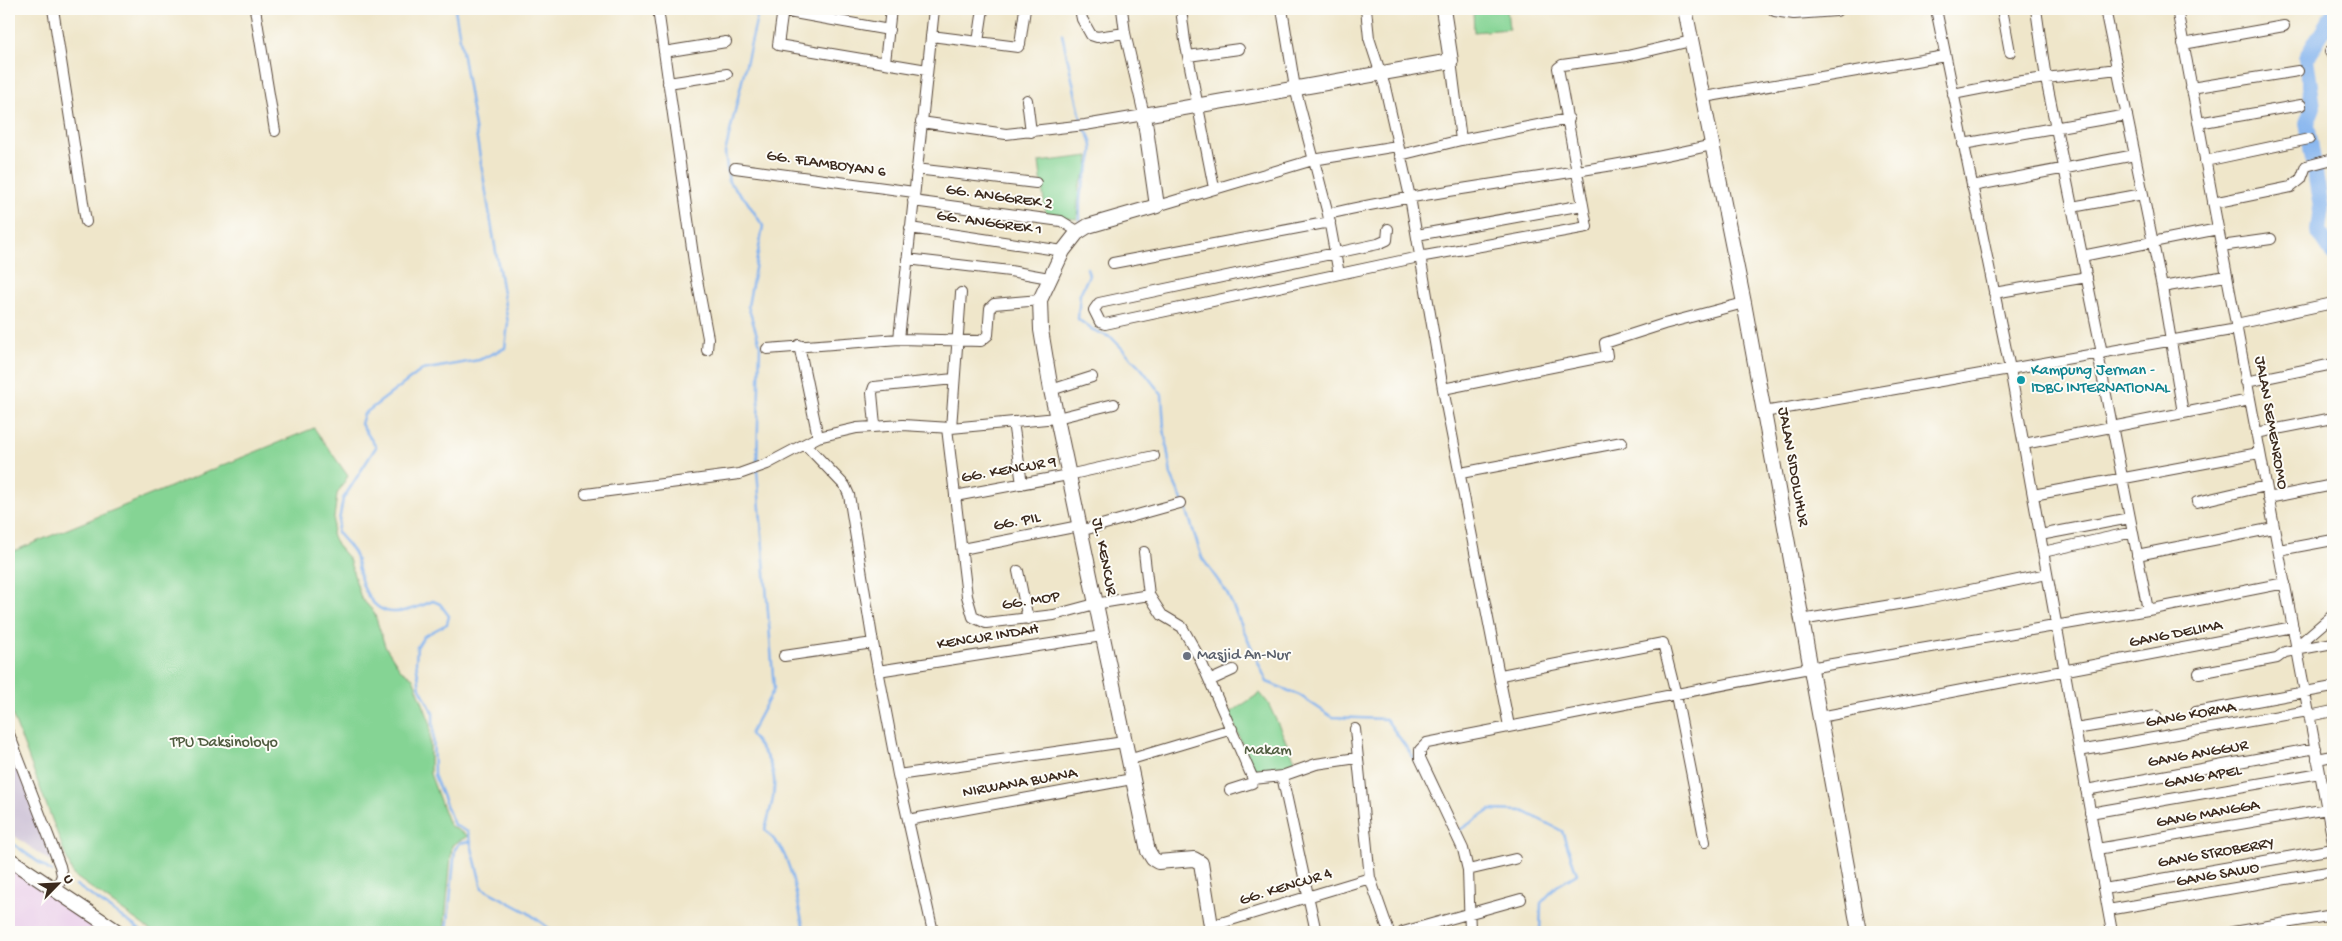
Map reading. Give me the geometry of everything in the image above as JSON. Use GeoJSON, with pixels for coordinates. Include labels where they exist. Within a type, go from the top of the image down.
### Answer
{"type":"FeatureCollection","features":[{"type":"Feature","properties":{"kind":"street"},"geometry":{"type":"LineString","coordinates":[[54,9],[86,222]]}},
{"type":"Feature","properties":{"kind":"street"},"geometry":{"type":"LineString","coordinates":[[255,9],[275,131]]}},
{"type":"Feature","properties":{"kind":"street"},"geometry":{"type":"LineString","coordinates":[[658,9],[695,269],[708,338],[707,350]]}},
{"type":"Feature","properties":{"kind":"street"},"geometry":{"type":"LineString","coordinates":[[885,62],[891,9]]}},
{"type":"Feature","properties":{"kind":"street"},"geometry":{"type":"LineString","coordinates":[[899,339],[934,9]]}},
{"type":"Feature","properties":{"kind":"street"},"geometry":{"type":"LineString","coordinates":[[978,42],[983,9]]}},
{"type":"Feature","properties":{"kind":"street"},"geometry":{"type":"LineString","coordinates":[[931,36],[1020,46],[1024,9]]}},
{"type":"Feature","properties":{"kind":"street"},"geometry":{"type":"LineString","coordinates":[[1080,9],[1082,19],[1091,35],[1102,37],[1125,33]]}},
{"type":"Feature","properties":{"kind":"street"},"geometry":{"type":"LineString","coordinates":[[1122,9],[1125,33],[1144,115],[1157,206],[1313,160],[1398,151],[1568,119]]}},
{"type":"Feature","properties":{"kind":"street"},"geometry":{"type":"LineString","coordinates":[[1181,9],[1188,56],[1214,188]]}},
{"type":"Feature","properties":{"kind":"street"},"geometry":{"type":"LineString","coordinates":[[1282,9],[1295,88],[1329,218],[1339,274]]}},
{"type":"Feature","properties":{"kind":"street"},"geometry":{"type":"LineString","coordinates":[[1366,9],[1369,38],[1380,73],[1410,197],[1443,389],[1462,473],[1510,726]]}},
{"type":"Feature","properties":{"kind":"street"},"geometry":{"type":"LineString","coordinates":[[1444,9],[1461,140]]}},
{"type":"Feature","properties":{"kind":"street","name":"JALAN SIDOLUHUR"},"geometry":{"type":"LineString","coordinates":[[1685,9],[1704,96],[1744,303],[1858,932]]}},
{"type":"Feature","properties":{"kind":"street"},"geometry":{"type":"LineString","coordinates":[[1775,9],[1794,12],[1836,9]]}},
{"type":"Feature","properties":{"kind":"street"},"geometry":{"type":"LineString","coordinates":[[1936,9],[2010,369],[2090,813],[2100,849],[2104,889],[2112,932]]}},
{"type":"Feature","properties":{"kind":"street"},"geometry":{"type":"LineString","coordinates":[[2002,9],[2010,52]]}},
{"type":"Feature","properties":{"kind":"street"},"geometry":{"type":"LineString","coordinates":[[2036,9],[2046,79],[2082,256],[2112,426],[2148,610]]}},
{"type":"Feature","properties":{"kind":"street"},"geometry":{"type":"LineString","coordinates":[[2105,9],[2162,287],[2183,413]]}},
{"type":"Feature","properties":{"kind":"street","name":"JALAN SEMENROMO"},"geometry":{"type":"LineString","coordinates":[[2177,9],[2318,759],[2322,810],[2333,842]]}},
{"type":"Feature","properties":{"kind":"street"},"geometry":{"type":"LineString","coordinates":[[889,30],[783,10],[778,45],[927,70]]}},
{"type":"Feature","properties":{"kind":"street"},"geometry":{"type":"LineString","coordinates":[[2183,44],[2284,26]]}},
{"type":"Feature","properties":{"kind":"street"},"geometry":{"type":"LineString","coordinates":[[664,52],[726,42]]}},
{"type":"Feature","properties":{"kind":"street"},"geometry":{"type":"LineString","coordinates":[[1388,229],[1387,240],[1384,242],[1098,303],[1094,310],[1100,322],[1105,324],[1419,257],[1587,227],[1568,119],[1557,70],[1559,67],[1627,56],[1691,42]]}},
{"type":"Feature","properties":{"kind":"street"},"geometry":{"type":"LineString","coordinates":[[1188,56],[1239,49]]}},
{"type":"Feature","properties":{"kind":"street"},"geometry":{"type":"LineString","coordinates":[[1704,96],[1945,56]]}},
{"type":"Feature","properties":{"kind":"street"},"geometry":{"type":"LineString","coordinates":[[921,122],[996,134],[1031,132],[1198,106],[1451,61]]}},
{"type":"Feature","properties":{"kind":"street"},"geometry":{"type":"LineString","coordinates":[[1953,94],[2117,69]]}},
{"type":"Feature","properties":{"kind":"street"},"geometry":{"type":"LineString","coordinates":[[2191,88],[2298,71]]}},
{"type":"Feature","properties":{"kind":"street"},"geometry":{"type":"LineString","coordinates":[[668,82],[728,74]]}},
{"type":"Feature","properties":{"kind":"street"},"geometry":{"type":"LineString","coordinates":[[1027,100],[1031,132]]}},
{"type":"Feature","properties":{"kind":"street"},"geometry":{"type":"LineString","coordinates":[[2198,123],[2302,105]]}},
{"type":"Feature","properties":{"kind":"street"},"geometry":{"type":"LineString","coordinates":[[1963,144],[2126,114]]}},
{"type":"Feature","properties":{"kind":"street"},"geometry":{"type":"LineString","coordinates":[[2205,161],[2309,139]]}},
{"type":"Feature","properties":{"kind":"street"},"geometry":{"type":"LineString","coordinates":[[1113,263],[1329,218],[1410,197],[1653,158],[1712,145]]}},
{"type":"Feature","properties":{"kind":"street"},"geometry":{"type":"LineString","coordinates":[[1972,186],[2065,170],[2135,155]]}},
{"type":"Feature","properties":{"kind":"street"},"geometry":{"type":"LineString","coordinates":[[2213,202],[2291,187],[2301,179],[2306,166],[2333,159]]}},
{"type":"Feature","properties":{"kind":"street","name":"GG. FLAMBOYAN 6"},"geometry":{"type":"LineString","coordinates":[[735,168],[913,197]]}},
{"type":"Feature","properties":{"kind":"street"},"geometry":{"type":"LineString","coordinates":[[916,169],[1036,183]]}},
{"type":"Feature","properties":{"kind":"street"},"geometry":{"type":"LineString","coordinates":[[2072,207],[2143,194]]}},
{"type":"Feature","properties":{"kind":"street","name":"GG. ANGGREK 2"},"geometry":{"type":"LineString","coordinates":[[913,197],[1060,221],[1079,232]]}},
{"type":"Feature","properties":{"kind":"street"},"geometry":{"type":"LineString","coordinates":[[1417,236],[1583,205]]}},
{"type":"Feature","properties":{"kind":"street","name":"JL. KENCUR"},"geometry":{"type":"LineString","coordinates":[[1157,206],[1094,224],[1079,232],[1063,251],[1040,300],[1040,330],[1068,475],[1124,742],[1151,857],[1158,862],[1194,859],[1201,863],[1212,929]]}},
{"type":"Feature","properties":{"kind":"street","name":"GG. ANGGREK 1"},"geometry":{"type":"LineString","coordinates":[[910,228],[1063,251]]}},
{"type":"Feature","properties":{"kind":"street"},"geometry":{"type":"LineString","coordinates":[[2082,256],[2218,229]]}},
{"type":"Feature","properties":{"kind":"street"},"geometry":{"type":"LineString","coordinates":[[2221,246],[2271,239]]}},
{"type":"Feature","properties":{"kind":"street"},"geometry":{"type":"LineString","coordinates":[[907,259],[1010,271],[1049,278]]}},
{"type":"Feature","properties":{"kind":"street"},"geometry":{"type":"LineString","coordinates":[[2162,287],[2226,276]]}},
{"type":"Feature","properties":{"kind":"street"},"geometry":{"type":"LineString","coordinates":[[1994,293],[2086,277]]}},
{"type":"Feature","properties":{"kind":"street"},"geometry":{"type":"LineString","coordinates":[[961,293],[949,428],[962,549]]}},
{"type":"Feature","properties":{"kind":"street"},"geometry":{"type":"LineString","coordinates":[[768,349],[799,345],[899,339],[981,341],[986,339],[989,332],[990,308],[994,304],[1040,300]]}},
{"type":"Feature","properties":{"kind":"street"},"geometry":{"type":"LineString","coordinates":[[1443,389],[1607,356],[1606,343],[1664,324],[1744,303]]}},
{"type":"Feature","properties":{"kind":"street"},"geometry":{"type":"LineString","coordinates":[[1764,412],[1936,384],[2010,369],[2171,342],[2333,303]]}},
{"type":"Feature","properties":{"kind":"street"},"geometry":{"type":"LineString","coordinates":[[799,345],[818,437]]}},
{"type":"Feature","properties":{"kind":"street"},"geometry":{"type":"LineString","coordinates":[[2246,382],[2333,364]]}},
{"type":"Feature","properties":{"kind":"street"},"geometry":{"type":"LineString","coordinates":[[1051,390],[1092,377]]}},
{"type":"Feature","properties":{"kind":"street"},"geometry":{"type":"LineString","coordinates":[[875,426],[872,394],[874,387],[954,379]]}},
{"type":"Feature","properties":{"kind":"street"},"geometry":{"type":"LineString","coordinates":[[2024,444],[2250,400]]}},
{"type":"Feature","properties":{"kind":"street"},"geometry":{"type":"LineString","coordinates":[[586,494],[728,476],[766,464],[818,437],[875,426],[903,425],[949,428],[1057,418],[1114,404]]}},
{"type":"Feature","properties":{"kind":"street"},"geometry":{"type":"LineString","coordinates":[[2256,432],[2333,418]]}},
{"type":"Feature","properties":{"kind":"street"},"geometry":{"type":"LineString","coordinates":[[1013,422],[1022,484]]}},
{"type":"Feature","properties":{"kind":"street"},"geometry":{"type":"LineString","coordinates":[[1462,473],[1622,442]]}},
{"type":"Feature","properties":{"kind":"street"},"geometry":{"type":"LineString","coordinates":[[805,444],[845,486],[849,495],[878,671],[898,775],[933,932]]}},
{"type":"Feature","properties":{"kind":"street"},"geometry":{"type":"LineString","coordinates":[[2033,495],[2259,453]]}},
{"type":"Feature","properties":{"kind":"street","name":"GG. KENCUR 9"},"geometry":{"type":"LineString","coordinates":[[955,496],[1068,475],[1154,456]]}},
{"type":"Feature","properties":{"kind":"street"},"geometry":{"type":"LineString","coordinates":[[2268,498],[2333,485]]}},
{"type":"Feature","properties":{"kind":"street"},"geometry":{"type":"LineString","coordinates":[[2197,502],[2266,486]]}},
{"type":"Feature","properties":{"kind":"street","name":"GG. PIL"},"geometry":{"type":"LineString","coordinates":[[962,549],[1079,528],[1180,503]]}},
{"type":"Feature","properties":{"kind":"street"},"geometry":{"type":"LineString","coordinates":[[2040,535],[2130,518]]}},
{"type":"Feature","properties":{"kind":"street"},"geometry":{"type":"LineString","coordinates":[[2138,555],[2274,528]]}},
{"type":"Feature","properties":{"kind":"street"},"geometry":{"type":"LineString","coordinates":[[2043,552],[2133,532]]}},
{"type":"Feature","properties":{"kind":"street"},"geometry":{"type":"LineString","coordinates":[[2279,550],[2333,540]]}},
{"type":"Feature","properties":{"kind":"street","name":"GG. MOP"},"geometry":{"type":"LineString","coordinates":[[962,549],[967,596],[973,617],[986,623],[1028,619],[1095,604],[1149,595]]}},
{"type":"Feature","properties":{"kind":"street"},"geometry":{"type":"LineString","coordinates":[[1144,552],[1149,595],[1162,615],[1182,627],[1211,680],[1255,780]]}},
{"type":"Feature","properties":{"kind":"street"},"geometry":{"type":"LineString","coordinates":[[1018,571],[1028,619]]}},
{"type":"Feature","properties":{"kind":"street"},"geometry":{"type":"LineString","coordinates":[[1801,620],[1922,600],[2047,574]]}},
{"type":"Feature","properties":{"kind":"street"},"geometry":{"type":"LineString","coordinates":[[1470,932],[1468,870],[1456,832],[1420,758],[1420,750],[1427,743],[1809,668],[2148,610],[2285,583]]}},
{"type":"Feature","properties":{"kind":"street"},"geometry":{"type":"LineString","coordinates":[[2297,648],[2333,615]]}},
{"type":"Feature","properties":{"kind":"street","name":"GANG DELIMA"},"geometry":{"type":"LineString","coordinates":[[1820,717],[2293,628]]}},
{"type":"Feature","properties":{"kind":"street","name":"KENCUR INDAH"},"geometry":{"type":"LineString","coordinates":[[878,671],[1102,636]]}},
{"type":"Feature","properties":{"kind":"street"},"geometry":{"type":"LineString","coordinates":[[2199,673],[2277,658],[2285,652],[2297,648],[2333,642]]}},
{"type":"Feature","properties":{"kind":"street"},"geometry":{"type":"LineString","coordinates":[[784,656],[873,643]]}},
{"type":"Feature","properties":{"kind":"street"},"geometry":{"type":"LineString","coordinates":[[1501,675],[1663,643],[1676,695],[1705,842]]}},
{"type":"Feature","properties":{"kind":"street"},"geometry":{"type":"LineString","coordinates":[[1211,680],[1234,670]]}},
{"type":"Feature","properties":{"kind":"street"},"geometry":{"type":"LineString","coordinates":[[2196,712],[2333,687]]}},
{"type":"Feature","properties":{"kind":"street","name":"GANG KORMA"},"geometry":{"type":"LineString","coordinates":[[2079,751],[2309,713],[2333,711]]}},
{"type":"Feature","properties":{"kind":"street"},"geometry":{"type":"LineString","coordinates":[[2075,729],[2156,716]]}},
{"type":"Feature","properties":{"kind":"street"},"geometry":{"type":"LineString","coordinates":[[1128,760],[1232,729]]}},
{"type":"Feature","properties":{"kind":"street"},"geometry":{"type":"LineString","coordinates":[[1354,729],[1370,878],[1389,932]]}},
{"type":"Feature","properties":{"kind":"street"},"geometry":{"type":"LineString","coordinates":[[9,734],[60,866],[62,875],[57,890]]}},
{"type":"Feature","properties":{"kind":"street"},"geometry":{"type":"LineString","coordinates":[[898,775],[1124,742]]}},
{"type":"Feature","properties":{"kind":"street","name":"GANG ANGGUR"},"geometry":{"type":"LineString","coordinates":[[2086,790],[2316,748]]}},
{"type":"Feature","properties":{"kind":"street"},"geometry":{"type":"LineString","coordinates":[[2318,759],[2333,756]]}},
{"type":"Feature","properties":{"kind":"street"},"geometry":{"type":"LineString","coordinates":[[1230,790],[1252,783],[1255,780],[1282,776],[1316,764],[1357,758]]}},
{"type":"Feature","properties":{"kind":"street","name":"GANG APEL"},"geometry":{"type":"LineString","coordinates":[[2090,813],[2320,773]]}},
{"type":"Feature","properties":{"kind":"street"},"geometry":{"type":"LineString","coordinates":[[1282,776],[1307,898],[1316,932]]}},
{"type":"Feature","properties":{"kind":"street","name":"NIRWANA BUANA"},"geometry":{"type":"LineString","coordinates":[[913,819],[1132,778]]}},
{"type":"Feature","properties":{"kind":"street","name":"GANG MANGGA"},"geometry":{"type":"LineString","coordinates":[[2100,849],[2322,810]]}},
{"type":"Feature","properties":{"kind":"street","name":"GANG STROBERRY"},"geometry":{"type":"LineString","coordinates":[[2104,889],[2333,849]]}},
{"type":"Feature","properties":{"kind":"street"},"geometry":{"type":"LineString","coordinates":[[9,859],[118,932]]}},
{"type":"Feature","properties":{"kind":"street"},"geometry":{"type":"LineString","coordinates":[[1468,870],[1515,859]]}},
{"type":"Feature","properties":{"kind":"street","name":"GANG SAWO"},"geometry":{"type":"LineString","coordinates":[[2108,910],[2333,871]]}},
{"type":"Feature","properties":{"kind":"street","name":"GG. KENCUR 4"},"geometry":{"type":"LineString","coordinates":[[1212,929],[1370,878]]}},
{"type":"Feature","properties":{"kind":"street"},"geometry":{"type":"LineString","coordinates":[[1403,932],[1521,899]]}},
{"type":"Feature","properties":{"kind":"street"},"geometry":{"type":"LineString","coordinates":[[2233,932],[2333,915]]}},
{"type":"Feature","properties":{"kind":"shaded area"},"geometry":{"type":"Polygon","coordinates":[[[9,740],[58,867],[9,832],[9,740]]]}},
{"type":"Feature","properties":{"kind":"shaded area"},"geometry":{"type":"Polygon","coordinates":[[[9,861],[107,932],[9,932],[9,861]]]}},
{"type":"Feature","properties":{"kind":"green space"},"geometry":{"type":"Polygon","coordinates":[[[1473,9],[1507,9],[1509,29],[1474,32],[1473,9]]]}},
{"type":"Feature","properties":{"kind":"green space"},"geometry":{"type":"Polygon","coordinates":[[[1089,156],[1088,169],[1079,186],[1077,219],[1046,217],[1039,162],[1089,156]]]}},
{"type":"Feature","properties":{"kind":"green space","name":"TPU Daksinoloyo"},"geometry":{"type":"Polygon","coordinates":[[[314,428],[348,476],[337,494],[332,534],[337,545],[349,559],[361,598],[374,612],[385,646],[400,669],[413,678],[430,722],[430,774],[449,825],[468,836],[452,845],[444,932],[153,932],[73,875],[9,706],[9,553],[314,428]]]}},
{"type":"Feature","properties":{"kind":"green space","name":"Makam"},"geometry":{"type":"Polygon","coordinates":[[[1260,693],[1268,703],[1295,760],[1284,771],[1254,776],[1230,713],[1260,693]]]}},
{"type":"Feature","properties":{"kind":"waterway"},"geometry":{"type":"LineString","coordinates":[[455,9],[508,323],[505,348],[479,360],[422,370],[364,414],[361,424],[376,447],[343,499],[337,532],[354,553],[362,583],[374,604],[382,610],[400,612],[433,601],[440,604],[449,616],[447,624],[424,636],[417,647],[416,662],[420,688],[433,713],[434,775],[454,825],[468,832],[482,888],[527,912],[554,932]]}},
{"type":"Feature","properties":{"kind":"waterway"},"geometry":{"type":"LineString","coordinates":[[757,465],[760,345],[748,306],[763,226],[746,200],[729,182],[725,153],[759,9]]}},
{"type":"Feature","properties":{"kind":"waterway"},"geometry":{"type":"LineString","coordinates":[[2333,14],[2306,58],[2313,107],[2307,123],[2321,208],[2318,231],[2333,254]]}},
{"type":"Feature","properties":{"kind":"waterway"},"geometry":{"type":"LineString","coordinates":[[1062,34],[1082,123]]}},
{"type":"Feature","properties":{"kind":"waterway"},"geometry":{"type":"LineString","coordinates":[[1080,223],[1081,191],[1092,152],[1092,144],[1084,128]]}},
{"type":"Feature","properties":{"kind":"waterway"},"geometry":{"type":"LineString","coordinates":[[1087,268],[1089,275],[1080,294],[1078,319],[1091,329],[1112,338],[1141,368],[1162,395],[1164,428],[1171,475],[1187,511],[1202,558],[1227,593],[1267,682],[1299,695],[1332,717],[1386,719],[1416,761]]}},
{"type":"Feature","properties":{"kind":"waterway"},"geometry":{"type":"LineString","coordinates":[[757,470],[774,689],[750,734],[772,768],[774,789],[765,829],[782,850],[786,860],[793,880],[805,932]]}},
{"type":"Feature","properties":{"kind":"waterway"},"geometry":{"type":"LineString","coordinates":[[1458,831],[1490,810],[1523,811],[1562,831],[1577,874],[1557,886],[1541,903],[1540,932]]}},
{"type":"Feature","properties":{"kind":"waterway"},"geometry":{"type":"LineString","coordinates":[[9,841],[52,872]]}},
{"type":"Feature","properties":{"kind":"waterway"},"geometry":{"type":"LineString","coordinates":[[447,932],[455,849],[460,843],[471,841]]}},
{"type":"Feature","properties":{"kind":"waterway"},"geometry":{"type":"LineString","coordinates":[[76,885],[143,932]]}},
{"type":"Feature","properties":{"kind":"place","name":"Kampung Jerman - IDBC INTERNATIONAL"},"geometry":{"type":"Point","coordinates":[2021,380]}},
{"type":"Feature","properties":{"kind":"place","name":"Masjid An-Nur"},"geometry":{"type":"Point","coordinates":[1187,656]}}]}
